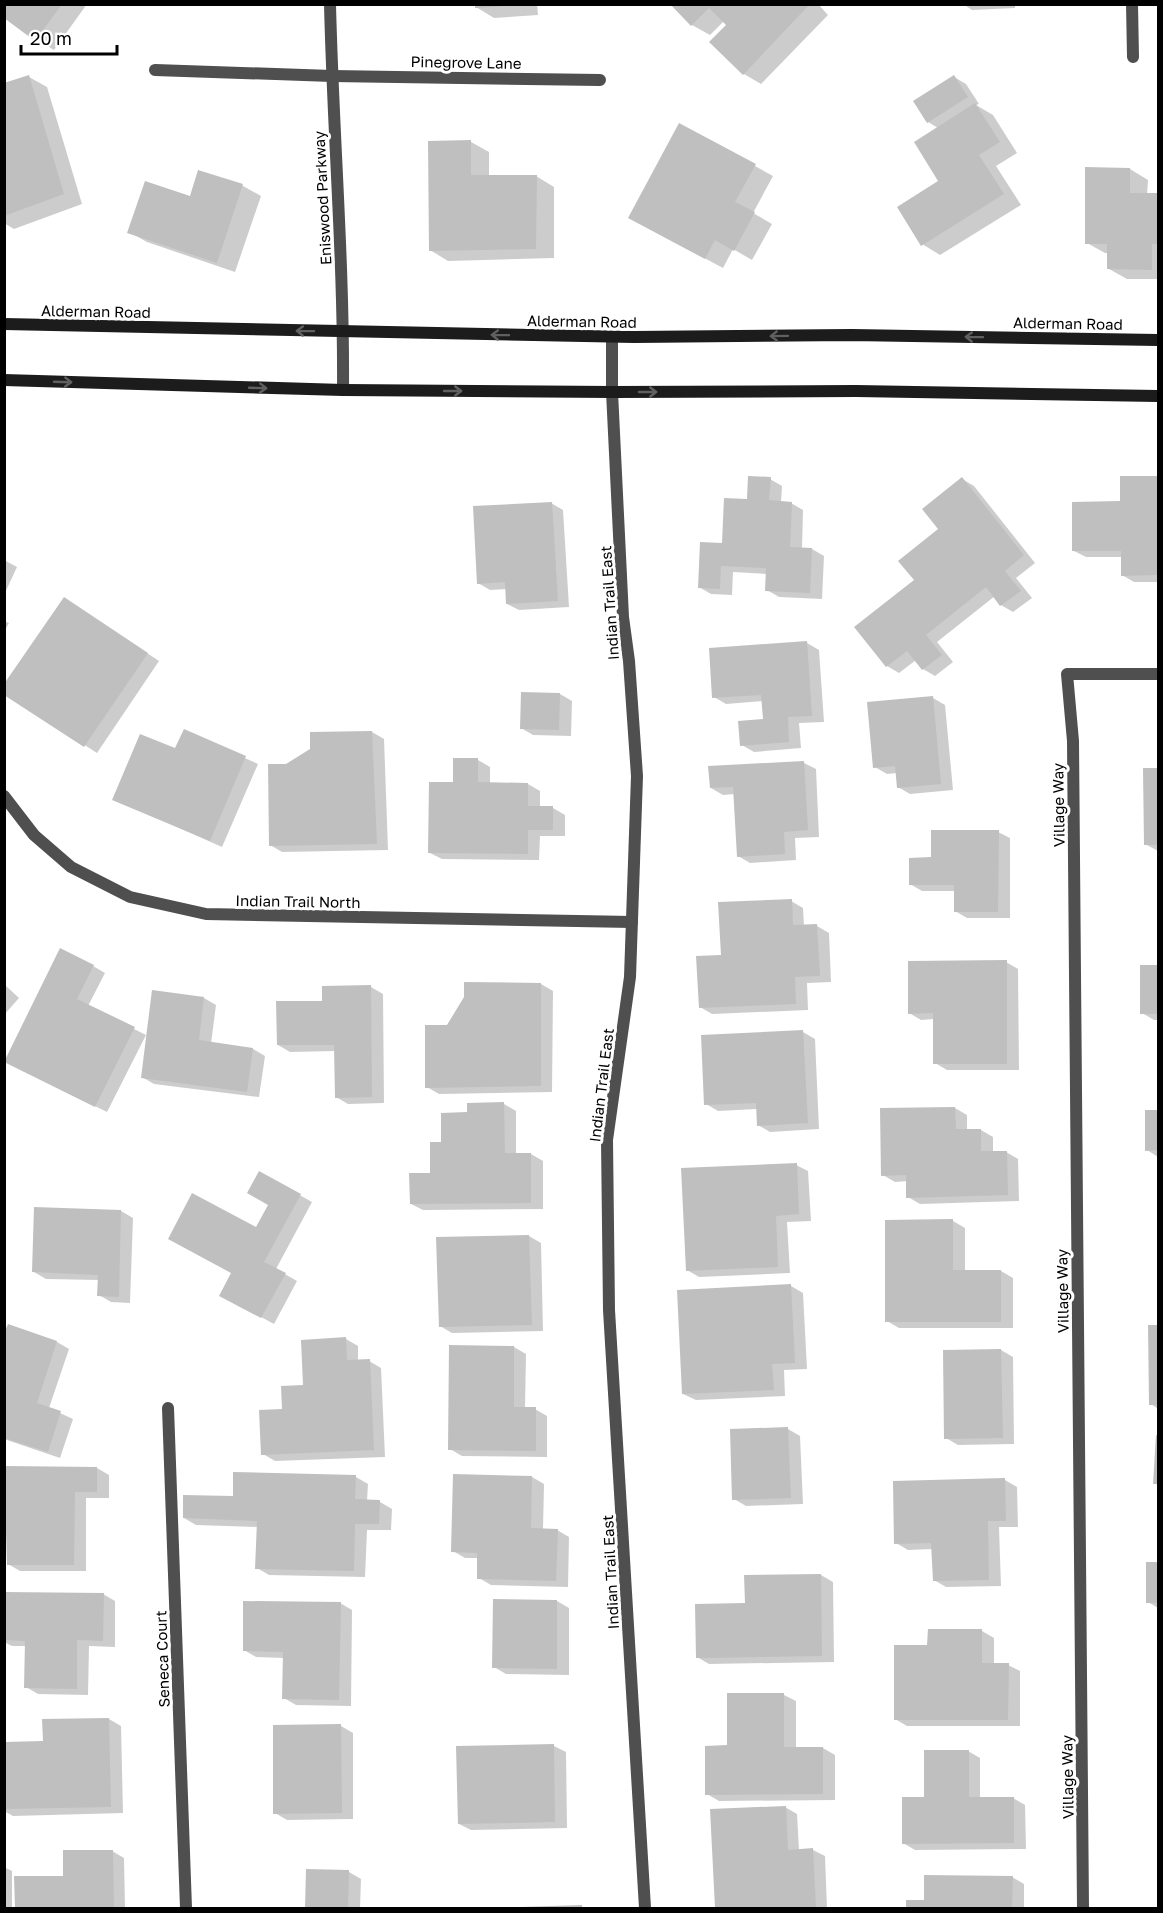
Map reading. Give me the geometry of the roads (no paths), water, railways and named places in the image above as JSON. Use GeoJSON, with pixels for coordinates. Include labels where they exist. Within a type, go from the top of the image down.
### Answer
{"type":"FeatureCollection","features":[{"type":"Feature","properties":{"kind":"main road","name":"Alderman Road"},"geometry":{"type":"LineString","coordinates":[[4,324],[612,337],[852,335],[1158,340]]}},
{"type":"Feature","properties":{"kind":"main road"},"geometry":{"type":"LineString","coordinates":[[4,380],[343,390],[856,391],[1158,396]]}},
{"type":"Feature","properties":{"kind":"street","name":"Eniswood Parkway"},"geometry":{"type":"LineString","coordinates":[[330,4],[344,332],[343,390]]}},
{"type":"Feature","properties":{"kind":"street"},"geometry":{"type":"LineString","coordinates":[[1132,4],[1133,57]]}},
{"type":"Feature","properties":{"kind":"street","name":"Pinegrove Lane"},"geometry":{"type":"LineString","coordinates":[[155,70],[332,76],[600,80]]}},
{"type":"Feature","properties":{"kind":"street","name":"Indian Trail East"},"geometry":{"type":"LineString","coordinates":[[612,337],[612,392],[623,616],[629,661],[636,776],[630,977],[607,1140],[609,1310],[645,1908]]}},
{"type":"Feature","properties":{"kind":"street","name":"Village Way"},"geometry":{"type":"LineString","coordinates":[[1083,1908],[1073,741],[1067,674],[1158,674]]}},
{"type":"Feature","properties":{"kind":"street","name":"Indian Trail North"},"geometry":{"type":"LineString","coordinates":[[4,796],[34,835],[71,867],[130,897],[206,914],[632,921]]}},
{"type":"Feature","properties":{"kind":"street","name":"Seneca Court"},"geometry":{"type":"LineString","coordinates":[[168,1408],[186,1908]]}}]}
